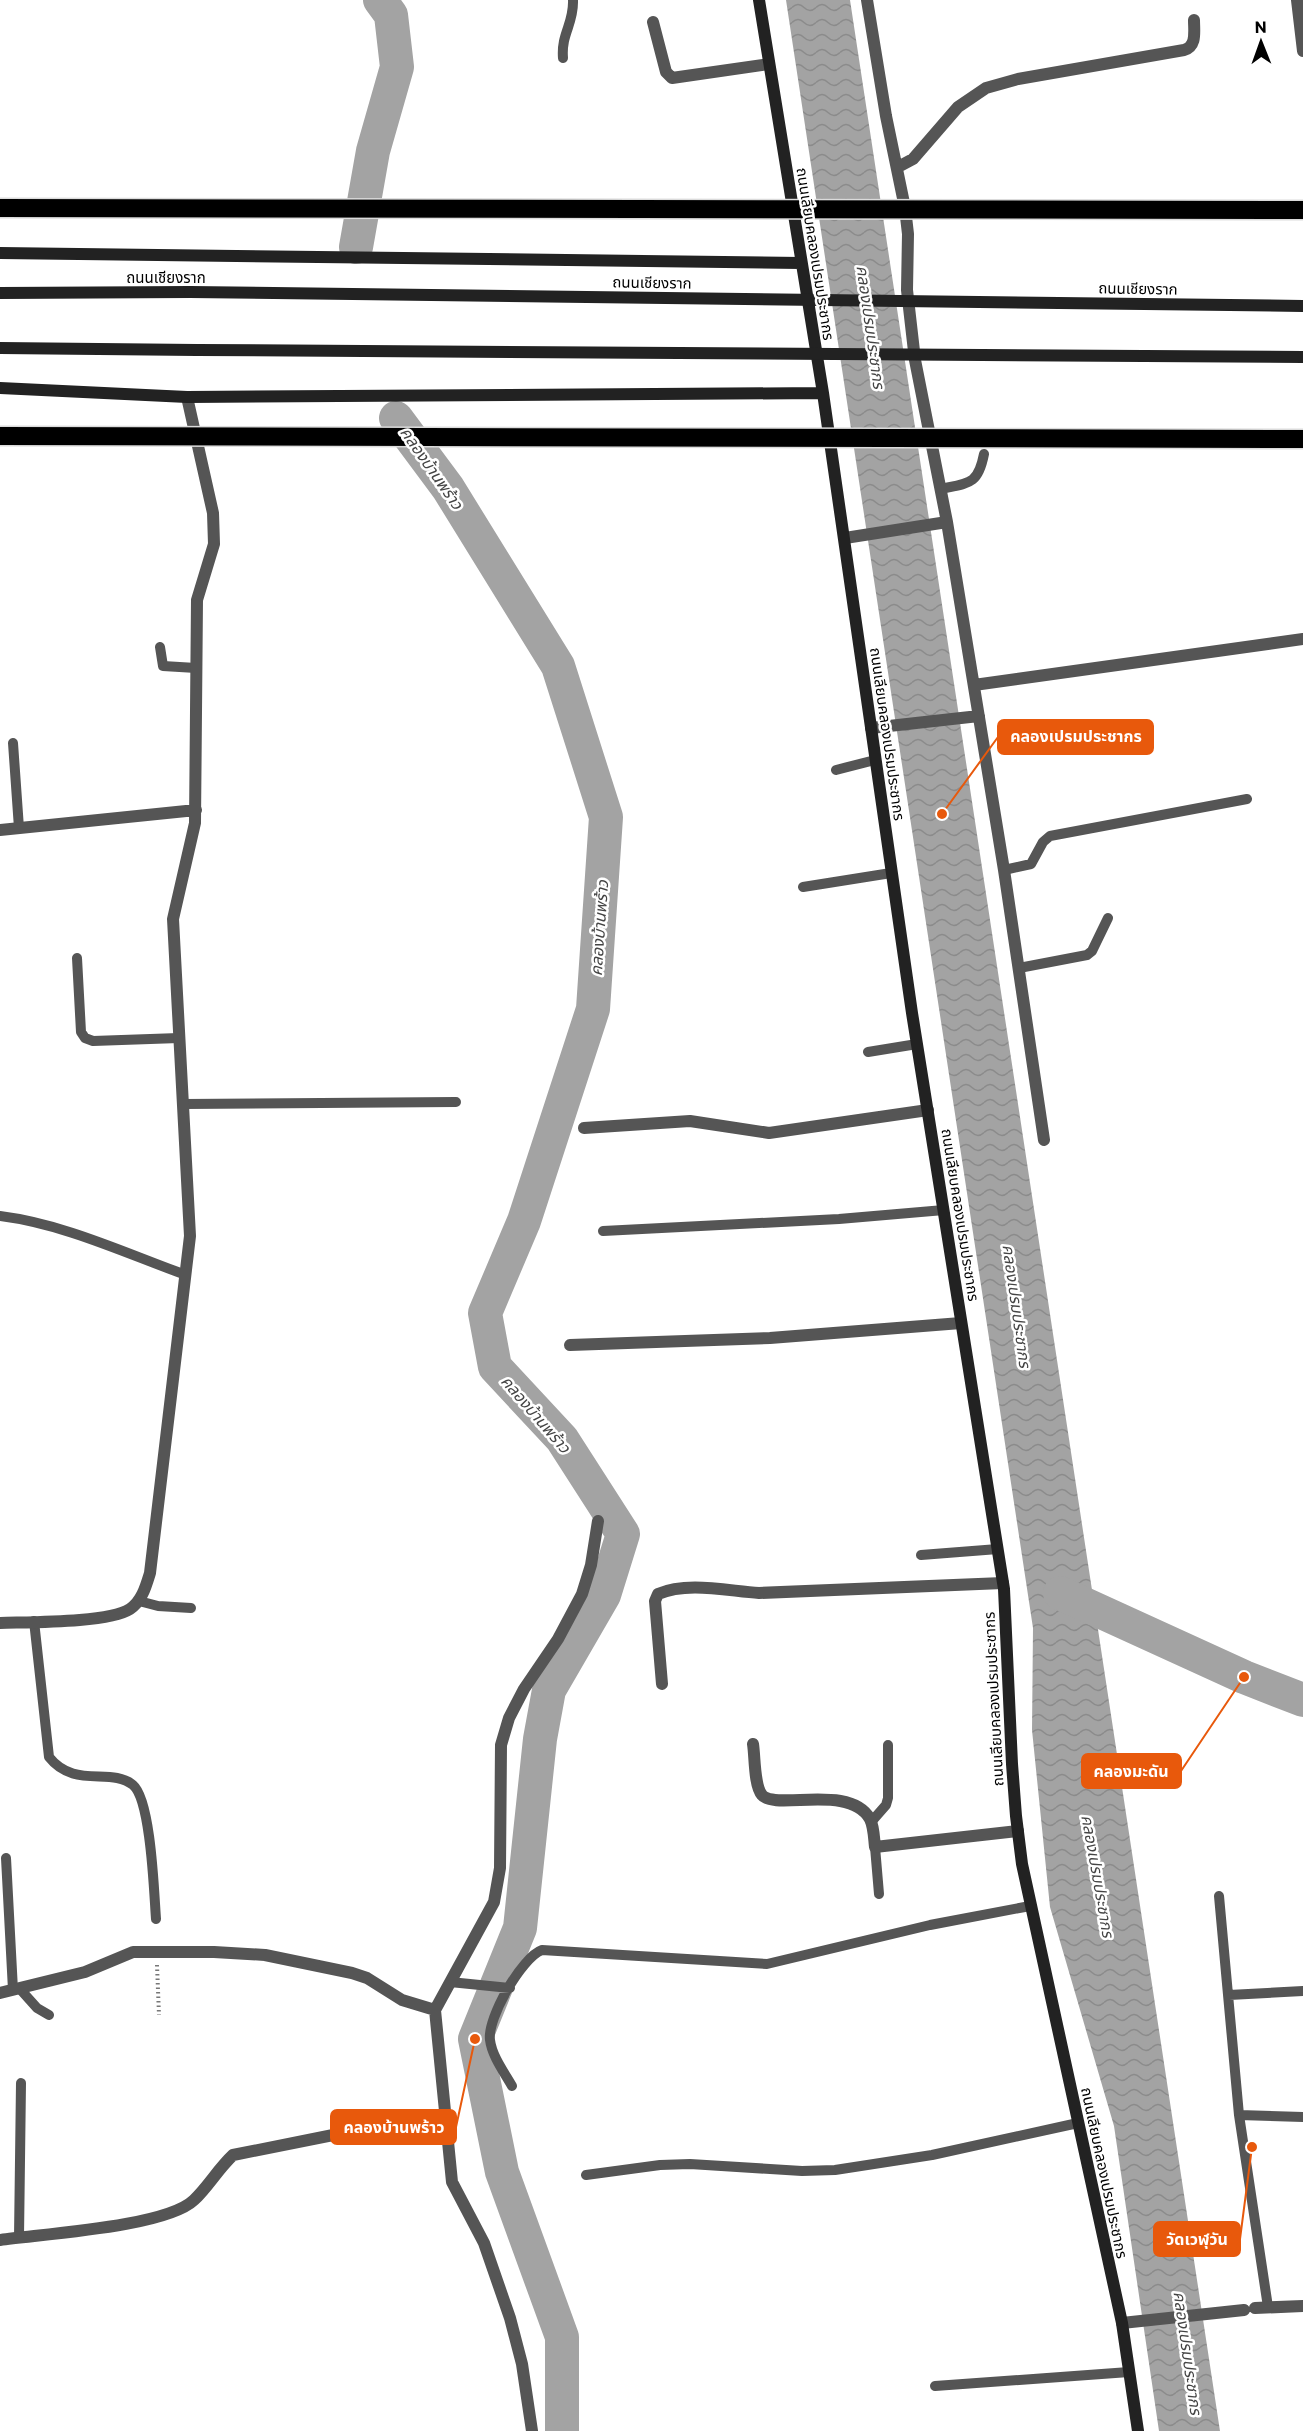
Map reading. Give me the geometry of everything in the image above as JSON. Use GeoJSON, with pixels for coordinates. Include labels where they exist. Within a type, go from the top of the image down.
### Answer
{"type":"FeatureCollection","features":[{"type":"Feature","properties":{"kind":"highway"},"geometry":{"type":"LineString","coordinates":[[0,208],[1303,210]]}},
{"type":"Feature","properties":{"kind":"highway"},"geometry":{"type":"LineString","coordinates":[[0,436],[1303,439]]}},
{"type":"Feature","properties":{"kind":"main road","name":"ถนนเลียบคลองเปรมประชากร"},"geometry":{"type":"LineString","coordinates":[[759,0],[823,393],[891,873],[1003,1583],[1018,1831],[1030,1906],[1122,2322],[1138,2431]]}},
{"type":"Feature","properties":{"kind":"main road"},"geometry":{"type":"LineString","coordinates":[[0,253],[801,263]]}},
{"type":"Feature","properties":{"kind":"main road","name":"ถนนเชียงราก"},"geometry":{"type":"LineString","coordinates":[[0,292],[190,292],[1303,306]]}},
{"type":"Feature","properties":{"kind":"main road"},"geometry":{"type":"LineString","coordinates":[[0,348],[1303,357]]}},
{"type":"Feature","properties":{"kind":"main road"},"geometry":{"type":"LineString","coordinates":[[0,388],[187,397],[823,393]]}},
{"type":"Feature","properties":{"kind":"street"},"geometry":{"type":"LineString","coordinates":[[867,0],[886,116],[898,167],[906,217],[907,290],[915,360],[940,489],[941,522],[974,685],[974,718],[1004,870],[1044,1140]]}},
{"type":"Feature","properties":{"kind":"street"},"geometry":{"type":"LineString","coordinates":[[1297,0],[1303,51]]}},
{"type":"Feature","properties":{"kind":"street"},"geometry":{"type":"LineString","coordinates":[[898,167],[913,159],[958,107],[986,88],[1018,79],[1184,50],[1193,44],[1194,20]]}},
{"type":"Feature","properties":{"kind":"street"},"geometry":{"type":"LineString","coordinates":[[653,22],[666,72],[672,78],[769,64]]}},
{"type":"Feature","properties":{"kind":"street"},"geometry":{"type":"LineString","coordinates":[[0,1623],[105,1617],[129,1610],[139,1601],[150,1573],[190,1236],[173,919],[192,840],[196,810],[197,600],[214,544],[215,531],[187,397]]}},
{"type":"Feature","properties":{"kind":"street"},"geometry":{"type":"LineString","coordinates":[[844,538],[941,522]]}},
{"type":"Feature","properties":{"kind":"street"},"geometry":{"type":"LineString","coordinates":[[974,685],[1303,639]]}},
{"type":"Feature","properties":{"kind":"street"},"geometry":{"type":"LineString","coordinates":[[871,728],[974,718]]}},
{"type":"Feature","properties":{"kind":"street"},"geometry":{"type":"LineString","coordinates":[[0,830],[196,810]]}},
{"type":"Feature","properties":{"kind":"street"},"geometry":{"type":"LineString","coordinates":[[584,1128],[690,1121],[769,1133],[928,1110]]}},
{"type":"Feature","properties":{"kind":"street"},"geometry":{"type":"LineString","coordinates":[[570,1345],[770,1338],[961,1323]]}},
{"type":"Feature","properties":{"kind":"street"},"geometry":{"type":"LineString","coordinates":[[532,2431],[522,2364],[510,2318],[484,2243],[452,2182],[435,2010],[494,1902],[501,1848],[501,1745],[506,1727],[524,1689],[558,1640],[582,1594],[591,1566],[598,1521]]}},
{"type":"Feature","properties":{"kind":"street"},"geometry":{"type":"LineString","coordinates":[[662,1684],[655,1601],[658,1594],[667,1590],[722,1588],[759,1593],[1003,1583]]}},
{"type":"Feature","properties":{"kind":"street"},"geometry":{"type":"LineString","coordinates":[[753,1744],[758,1788],[765,1797],[846,1802],[857,1805],[872,1821],[875,1847],[1018,1831]]}},
{"type":"Feature","properties":{"kind":"street"},"geometry":{"type":"LineString","coordinates":[[0,1993],[19,1991],[85,1972],[133,1952],[250,1954],[352,1973],[368,1978],[402,2000],[435,2010]]}},
{"type":"Feature","properties":{"kind":"street"},"geometry":{"type":"LineString","coordinates":[[0,2240],[144,2222],[179,2210],[193,2201],[218,2169],[233,2155],[358,2130]]}},
{"type":"Feature","properties":{"kind":"street"},"geometry":{"type":"LineString","coordinates":[[1122,2322],[1303,2306]]}},
{"type":"Feature","properties":{"kind":"lane"},"geometry":{"type":"LineString","coordinates":[[563,58],[562,45],[572,16],[573,0]]}},
{"type":"Feature","properties":{"kind":"lane"},"geometry":{"type":"LineString","coordinates":[[940,489],[970,483],[976,479],[981,471],[984,454]]}},
{"type":"Feature","properties":{"kind":"lane"},"geometry":{"type":"LineString","coordinates":[[160,647],[163,666],[196,668]]}},
{"type":"Feature","properties":{"kind":"lane"},"geometry":{"type":"LineString","coordinates":[[13,742],[19,828]]}},
{"type":"Feature","properties":{"kind":"lane"},"geometry":{"type":"LineString","coordinates":[[836,770],[875,760]]}},
{"type":"Feature","properties":{"kind":"lane"},"geometry":{"type":"LineString","coordinates":[[1004,870],[1030,864],[1042,842],[1050,836],[1247,799]]}},
{"type":"Feature","properties":{"kind":"lane"},"geometry":{"type":"LineString","coordinates":[[803,887],[891,873]]}},
{"type":"Feature","properties":{"kind":"lane"},"geometry":{"type":"LineString","coordinates":[[1019,968],[1087,955],[1092,951],[1108,918]]}},
{"type":"Feature","properties":{"kind":"lane"},"geometry":{"type":"LineString","coordinates":[[77,957],[81,1032],[85,1038],[93,1041],[179,1038]]}},
{"type":"Feature","properties":{"kind":"lane"},"geometry":{"type":"LineString","coordinates":[[868,1052],[917,1044]]}},
{"type":"Feature","properties":{"kind":"lane"},"geometry":{"type":"LineString","coordinates":[[184,1104],[456,1102]]}},
{"type":"Feature","properties":{"kind":"lane"},"geometry":{"type":"LineString","coordinates":[[603,1231],[838,1219],[944,1210]]}},
{"type":"Feature","properties":{"kind":"lane"},"geometry":{"type":"LineString","coordinates":[[0,1216],[30,1220],[63,1229],[186,1275]]}},
{"type":"Feature","properties":{"kind":"lane"},"geometry":{"type":"LineString","coordinates":[[921,1555],[998,1549]]}},
{"type":"Feature","properties":{"kind":"lane"},"geometry":{"type":"LineString","coordinates":[[139,1601],[158,1606],[191,1608]]}},
{"type":"Feature","properties":{"kind":"lane"},"geometry":{"type":"LineString","coordinates":[[34,1621],[49,1756],[57,1767],[73,1774],[126,1780],[135,1786],[140,1794],[149,1834],[156,1919]]}},
{"type":"Feature","properties":{"kind":"lane"},"geometry":{"type":"LineString","coordinates":[[872,1821],[886,1805],[888,1798],[888,1745]]}},
{"type":"Feature","properties":{"kind":"lane"},"geometry":{"type":"LineString","coordinates":[[875,1847],[879,1894]]}},
{"type":"Feature","properties":{"kind":"lane"},"geometry":{"type":"LineString","coordinates":[[6,1858],[19,1991],[37,2008],[49,2015]]}},
{"type":"Feature","properties":{"kind":"lane"},"geometry":{"type":"LineString","coordinates":[[1219,1896],[1239,2115],[1250,2309]]}},
{"type":"Feature","properties":{"kind":"lane"},"geometry":{"type":"LineString","coordinates":[[512,2086],[494,2054],[490,2041],[490,2029],[508,1987],[534,1953],[542,1950],[766,1964],[930,1925],[1030,1906]]}},
{"type":"Feature","properties":{"kind":"lane"},"geometry":{"type":"LineString","coordinates":[[452,1982],[508,1987]]}},
{"type":"Feature","properties":{"kind":"lane"},"geometry":{"type":"LineString","coordinates":[[1229,1995],[1303,1991]]}},
{"type":"Feature","properties":{"kind":"lane"},"geometry":{"type":"LineString","coordinates":[[19,2237],[21,2083]]}},
{"type":"Feature","properties":{"kind":"lane"},"geometry":{"type":"LineString","coordinates":[[1239,2115],[1303,2117]]}},
{"type":"Feature","properties":{"kind":"lane"},"geometry":{"type":"LineString","coordinates":[[586,2175],[680,2164],[802,2172],[835,2170],[932,2155],[1078,2123]]}},
{"type":"Feature","properties":{"kind":"lane"},"geometry":{"type":"LineString","coordinates":[[935,2386],[1129,2372]]}},
{"type":"Feature","properties":{"kind":"path"},"geometry":{"type":"LineString","coordinates":[[157,1970],[159,2015]]}},
{"type":"Feature","properties":{"kind":"water","name":"คลองเปรมประชากร"},"geometry":{"type":"Polygon","coordinates":[[[786,0],[850,0],[1220,2431],[1159,2431],[1114,2126],[1050,1907],[1032,1730],[1033,1628],[786,0]]]}},
{"type":"Feature","properties":{"kind":"waterway","name":"คลองบ้านพร้าว"},"geometry":{"type":"LineString","coordinates":[[356,247],[373,151],[397,67],[391,15],[380,0]]}},
{"type":"Feature","properties":{"kind":"waterway","name":"คลองบ้านพร้าว"},"geometry":{"type":"LineString","coordinates":[[396,418],[448,488],[558,666],[606,817],[593,1009],[524,1221],[485,1313],[495,1367],[562,1439],[623,1534],[604,1595],[549,1690],[540,1739],[520,1928],[475,2039],[502,2172],[562,2337],[562,2431]]}},
{"type":"Feature","properties":{"kind":"waterway"},"geometry":{"type":"LineString","coordinates":[[1060,1593],[1244,1677],[1303,1700]]}},
{"type":"Feature","properties":{"kind":"place","name":"คลองเปรมประชากร"},"geometry":{"type":"Point","coordinates":[942,814]}},
{"type":"Feature","properties":{"kind":"place","name":"คลองมะดัน"},"geometry":{"type":"Point","coordinates":[1244,1677]}},
{"type":"Feature","properties":{"kind":"place","name":"คลองบ้านพร้าว"},"geometry":{"type":"Point","coordinates":[475,2039]}},
{"type":"Feature","properties":{"kind":"place","name":"วัดเวฬุวัน"},"geometry":{"type":"Point","coordinates":[1252,2147]}}]}
